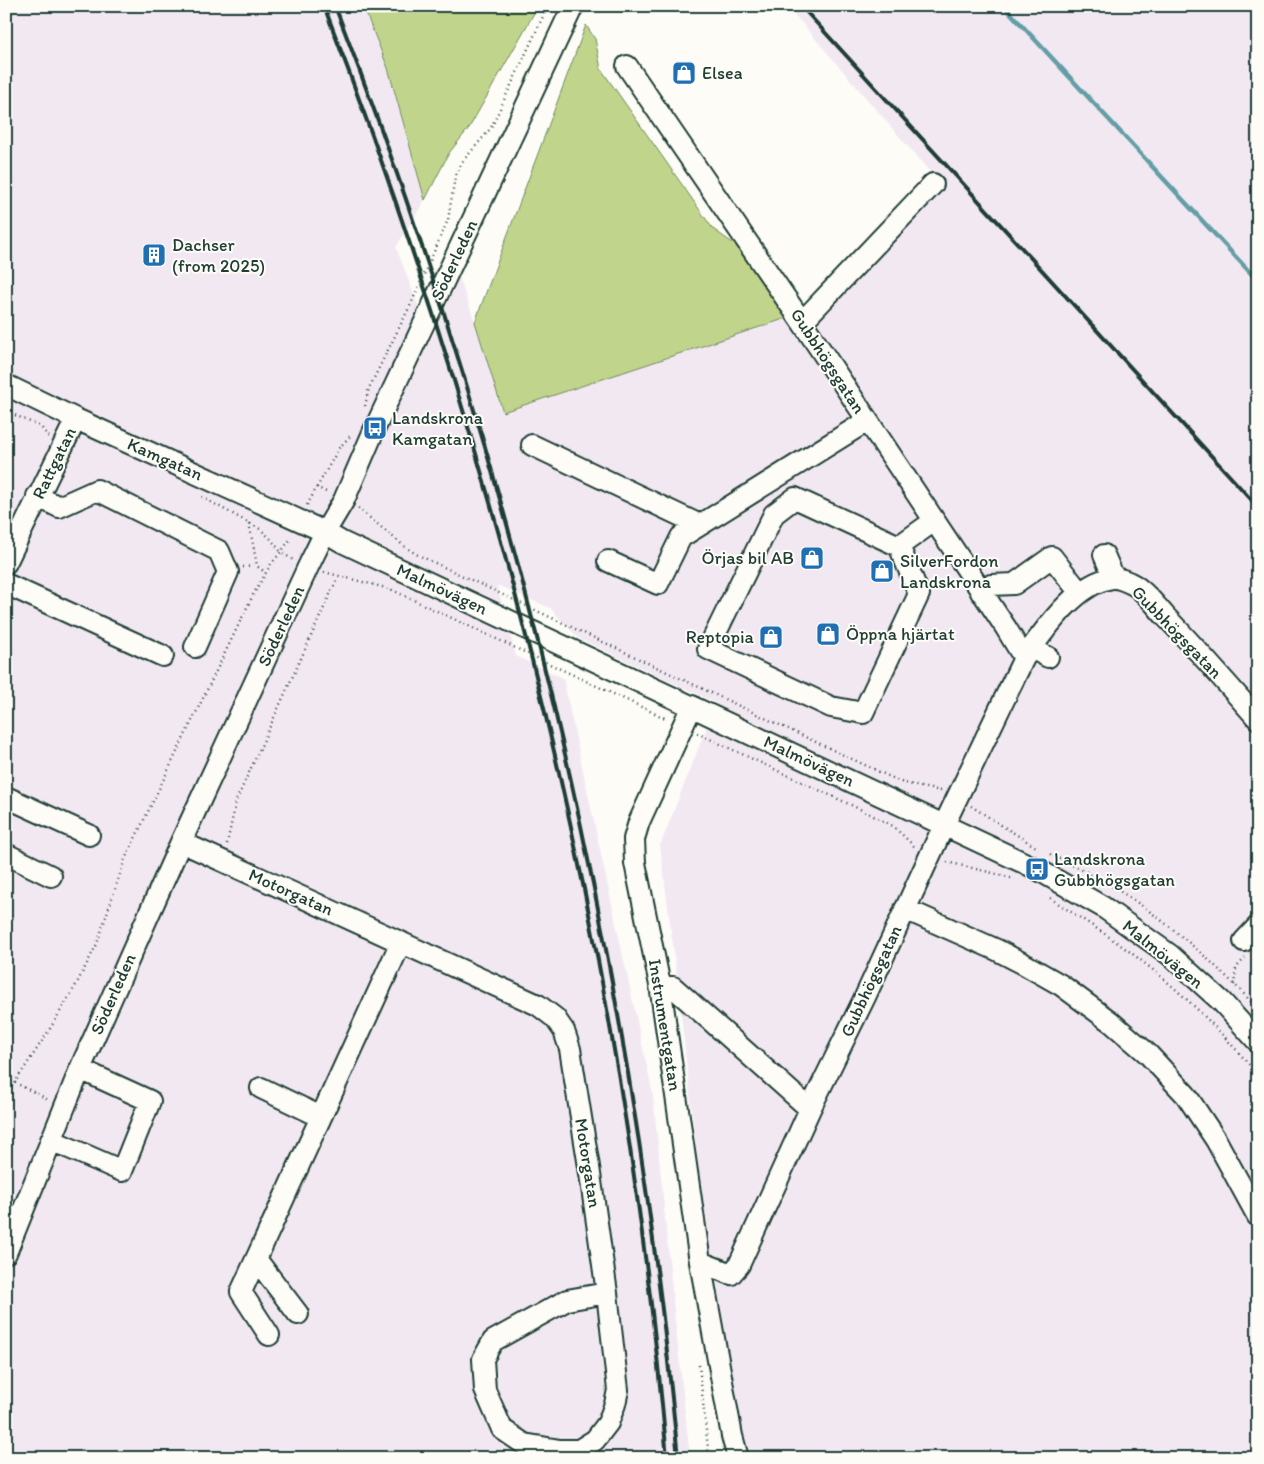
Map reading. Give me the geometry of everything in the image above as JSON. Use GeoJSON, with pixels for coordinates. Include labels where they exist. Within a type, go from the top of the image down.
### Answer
{"type":"FeatureCollection","features":[{"type":"Feature","properties":{"kind":"street","name":"Söderleden"},"geometry":{"type":"LineString","coordinates":[[6,1253],[80,1069],[181,842],[308,567],[325,532],[344,500],[573,6]]}},
{"type":"Feature","properties":{"kind":"street","name":"Gubbhögsgatan"},"geometry":{"type":"LineString","coordinates":[[626,66],[813,338],[845,400],[876,425],[933,511],[981,592],[1006,628],[1034,654]]}},
{"type":"Feature","properties":{"kind":"street"},"geometry":{"type":"LineString","coordinates":[[813,338],[933,184]]}},
{"type":"Feature","properties":{"kind":"street","name":"Kamgatan"},"geometry":{"type":"LineString","coordinates":[[6,385],[76,419],[325,532]]}},
{"type":"Feature","properties":{"kind":"street","name":"Rattgatan"},"geometry":{"type":"LineString","coordinates":[[6,562],[76,419]]}},
{"type":"Feature","properties":{"kind":"street"},"geometry":{"type":"LineString","coordinates":[[608,561],[658,584],[681,537],[876,425]]}},
{"type":"Feature","properties":{"kind":"street"},"geometry":{"type":"LineString","coordinates":[[532,445],[700,525]]}},
{"type":"Feature","properties":{"kind":"street"},"geometry":{"type":"LineString","coordinates":[[37,496],[59,507],[97,490],[219,551],[228,572],[195,647]]}},
{"type":"Feature","properties":{"kind":"street"},"geometry":{"type":"LineString","coordinates":[[795,498],[899,546],[919,594],[863,713],[831,707],[708,649],[774,514],[795,498]]}},
{"type":"Feature","properties":{"kind":"street"},"geometry":{"type":"LineString","coordinates":[[899,546],[933,511]]}},
{"type":"Feature","properties":{"kind":"street","name":"Malmövägen"},"geometry":{"type":"LineString","coordinates":[[325,532],[1037,869],[1104,907],[1170,955],[1222,1002],[1258,1042]]}},
{"type":"Feature","properties":{"kind":"street"},"geometry":{"type":"LineString","coordinates":[[981,592],[991,585],[1014,584],[1052,557],[1080,593]]}},
{"type":"Feature","properties":{"kind":"street","name":"Gubbhögsgatan"},"geometry":{"type":"LineString","coordinates":[[700,1262],[731,1274],[739,1265],[930,854],[1034,654],[1045,629],[1101,570],[1137,578],[1150,599],[1185,628],[1221,669],[1258,719]]}},
{"type":"Feature","properties":{"kind":"street"},"geometry":{"type":"LineString","coordinates":[[6,584],[163,656]]}},
{"type":"Feature","properties":{"kind":"street","name":"Instrumentgatan"},"geometry":{"type":"LineString","coordinates":[[692,706],[639,822],[634,838],[635,863],[660,985],[700,1262],[732,1436],[738,1458]]}},
{"type":"Feature","properties":{"kind":"street"},"geometry":{"type":"LineString","coordinates":[[6,797],[89,836]]}},
{"type":"Feature","properties":{"kind":"street","name":"Motorgatan"},"geometry":{"type":"LineString","coordinates":[[181,842],[538,1005],[555,1018],[564,1031],[570,1049],[589,1167],[607,1293],[618,1390],[608,1422],[595,1440],[579,1450],[560,1450],[524,1444],[502,1429],[484,1390],[484,1359],[493,1341],[567,1300],[607,1293]]}},
{"type":"Feature","properties":{"kind":"street"},"geometry":{"type":"LineString","coordinates":[[6,854],[51,876]]}},
{"type":"Feature","properties":{"kind":"street"},"geometry":{"type":"LineString","coordinates":[[905,909],[997,950],[1054,980],[1119,1029],[1148,1054],[1186,1095],[1216,1140],[1258,1217]]}},
{"type":"Feature","properties":{"kind":"street"},"geometry":{"type":"LineString","coordinates":[[269,1335],[241,1292],[401,942]]}},
{"type":"Feature","properties":{"kind":"street"},"geometry":{"type":"LineString","coordinates":[[660,985],[673,987],[810,1109]]}},
{"type":"Feature","properties":{"kind":"street"},"geometry":{"type":"LineString","coordinates":[[51,1140],[122,1172],[150,1101],[80,1069]]}},
{"type":"Feature","properties":{"kind":"street"},"geometry":{"type":"LineString","coordinates":[[261,1088],[321,1118]]}},
{"type":"Feature","properties":{"kind":"street"},"geometry":{"type":"LineString","coordinates":[[256,1259],[298,1314]]}},
{"type":"Feature","properties":{"kind":"path"},"geometry":{"type":"LineString","coordinates":[[364,409],[369,388],[411,304],[448,220],[455,177],[463,161],[491,128],[548,6]]}},
{"type":"Feature","properties":{"kind":"path"},"geometry":{"type":"LineString","coordinates":[[6,411],[41,428],[50,438],[63,444]]}},
{"type":"Feature","properties":{"kind":"path"},"geometry":{"type":"LineString","coordinates":[[6,1096],[48,1032],[98,944],[125,859],[253,595],[271,564],[290,540],[316,487],[339,448],[352,433]]}},
{"type":"Feature","properties":{"kind":"path"},"geometry":{"type":"LineString","coordinates":[[202,497],[260,529],[281,552],[296,562],[338,577],[390,589],[866,812],[893,826],[913,846],[946,862],[1016,880]]}},
{"type":"Feature","properties":{"kind":"path"},"geometry":{"type":"LineString","coordinates":[[249,523],[257,566],[266,573]]}},
{"type":"Feature","properties":{"kind":"path"},"geometry":{"type":"LineString","coordinates":[[223,861],[236,801],[338,577]]}},
{"type":"Feature","properties":{"kind":"path"},"geometry":{"type":"LineString","coordinates":[[1048,897],[1127,949],[1177,990],[1234,1046],[1258,1075]]}},
{"type":"Feature","properties":{"kind":"path"},"geometry":{"type":"LineString","coordinates":[[6,1078],[64,1107]]}},
{"type":"Feature","properties":{"kind":"shaded area"},"geometry":{"type":"Polygon","coordinates":[[[6,6],[363,6],[388,68],[425,200],[396,247],[431,340],[459,277],[503,411],[787,318],[815,318],[941,185],[787,6],[1258,6],[1258,1458],[731,1458],[674,953],[660,846],[716,703],[578,638],[550,608],[497,585],[516,656],[563,678],[653,1095],[690,1458],[22,1458],[9,1451],[6,1446],[6,6]]]}},
{"type":"Feature","properties":{"kind":"green space"},"geometry":{"type":"Polygon","coordinates":[[[363,6],[538,6],[469,128],[449,153],[425,200],[388,68],[363,6]]]}},
{"type":"Feature","properties":{"kind":"green space"},"geometry":{"type":"Polygon","coordinates":[[[586,25],[595,39],[601,69],[713,229],[744,251],[787,318],[503,412],[475,322],[586,25]]]}},
{"type":"Feature","properties":{"kind":"waterway"},"geometry":{"type":"LineString","coordinates":[[1004,6],[1258,281]]}},
{"type":"Feature","properties":{"kind":"railway"},"geometry":{"type":"LineString","coordinates":[[324,6],[389,182],[447,359],[500,539],[546,720],[587,903],[620,1087],[647,1272],[667,1458]]}},
{"type":"Feature","properties":{"kind":"railway"},"geometry":{"type":"LineString","coordinates":[[335,6],[400,182],[459,360],[511,539],[557,720],[597,902],[630,1086],[657,1271],[678,1458]]}},
{"type":"Feature","properties":{"kind":"railway"},"geometry":{"type":"LineString","coordinates":[[801,6],[1258,507]]}},
{"type":"Feature","properties":{"kind":"place","name":"Elsea"},"geometry":{"type":"Point","coordinates":[684,73]}},
{"type":"Feature","properties":{"kind":"place","name":"Dachser (from 2025)"},"geometry":{"type":"Point","coordinates":[154,255]}},
{"type":"Feature","properties":{"kind":"place","name":"Landskrona Kamgatan"},"geometry":{"type":"Point","coordinates":[375,428]}},
{"type":"Feature","properties":{"kind":"place","name":"Örjas bil AB"},"geometry":{"type":"Point","coordinates":[812,558]}},
{"type":"Feature","properties":{"kind":"place","name":"SilverFordon Landskrona"},"geometry":{"type":"Point","coordinates":[882,571]}},
{"type":"Feature","properties":{"kind":"place","name":"Öppna hjärtat"},"geometry":{"type":"Point","coordinates":[828,634]}},
{"type":"Feature","properties":{"kind":"place","name":"Reptopia"},"geometry":{"type":"Point","coordinates":[771,637]}},
{"type":"Feature","properties":{"kind":"place","name":"Landskrona Gubbhögsgatan"},"geometry":{"type":"Point","coordinates":[1037,869]}}]}
